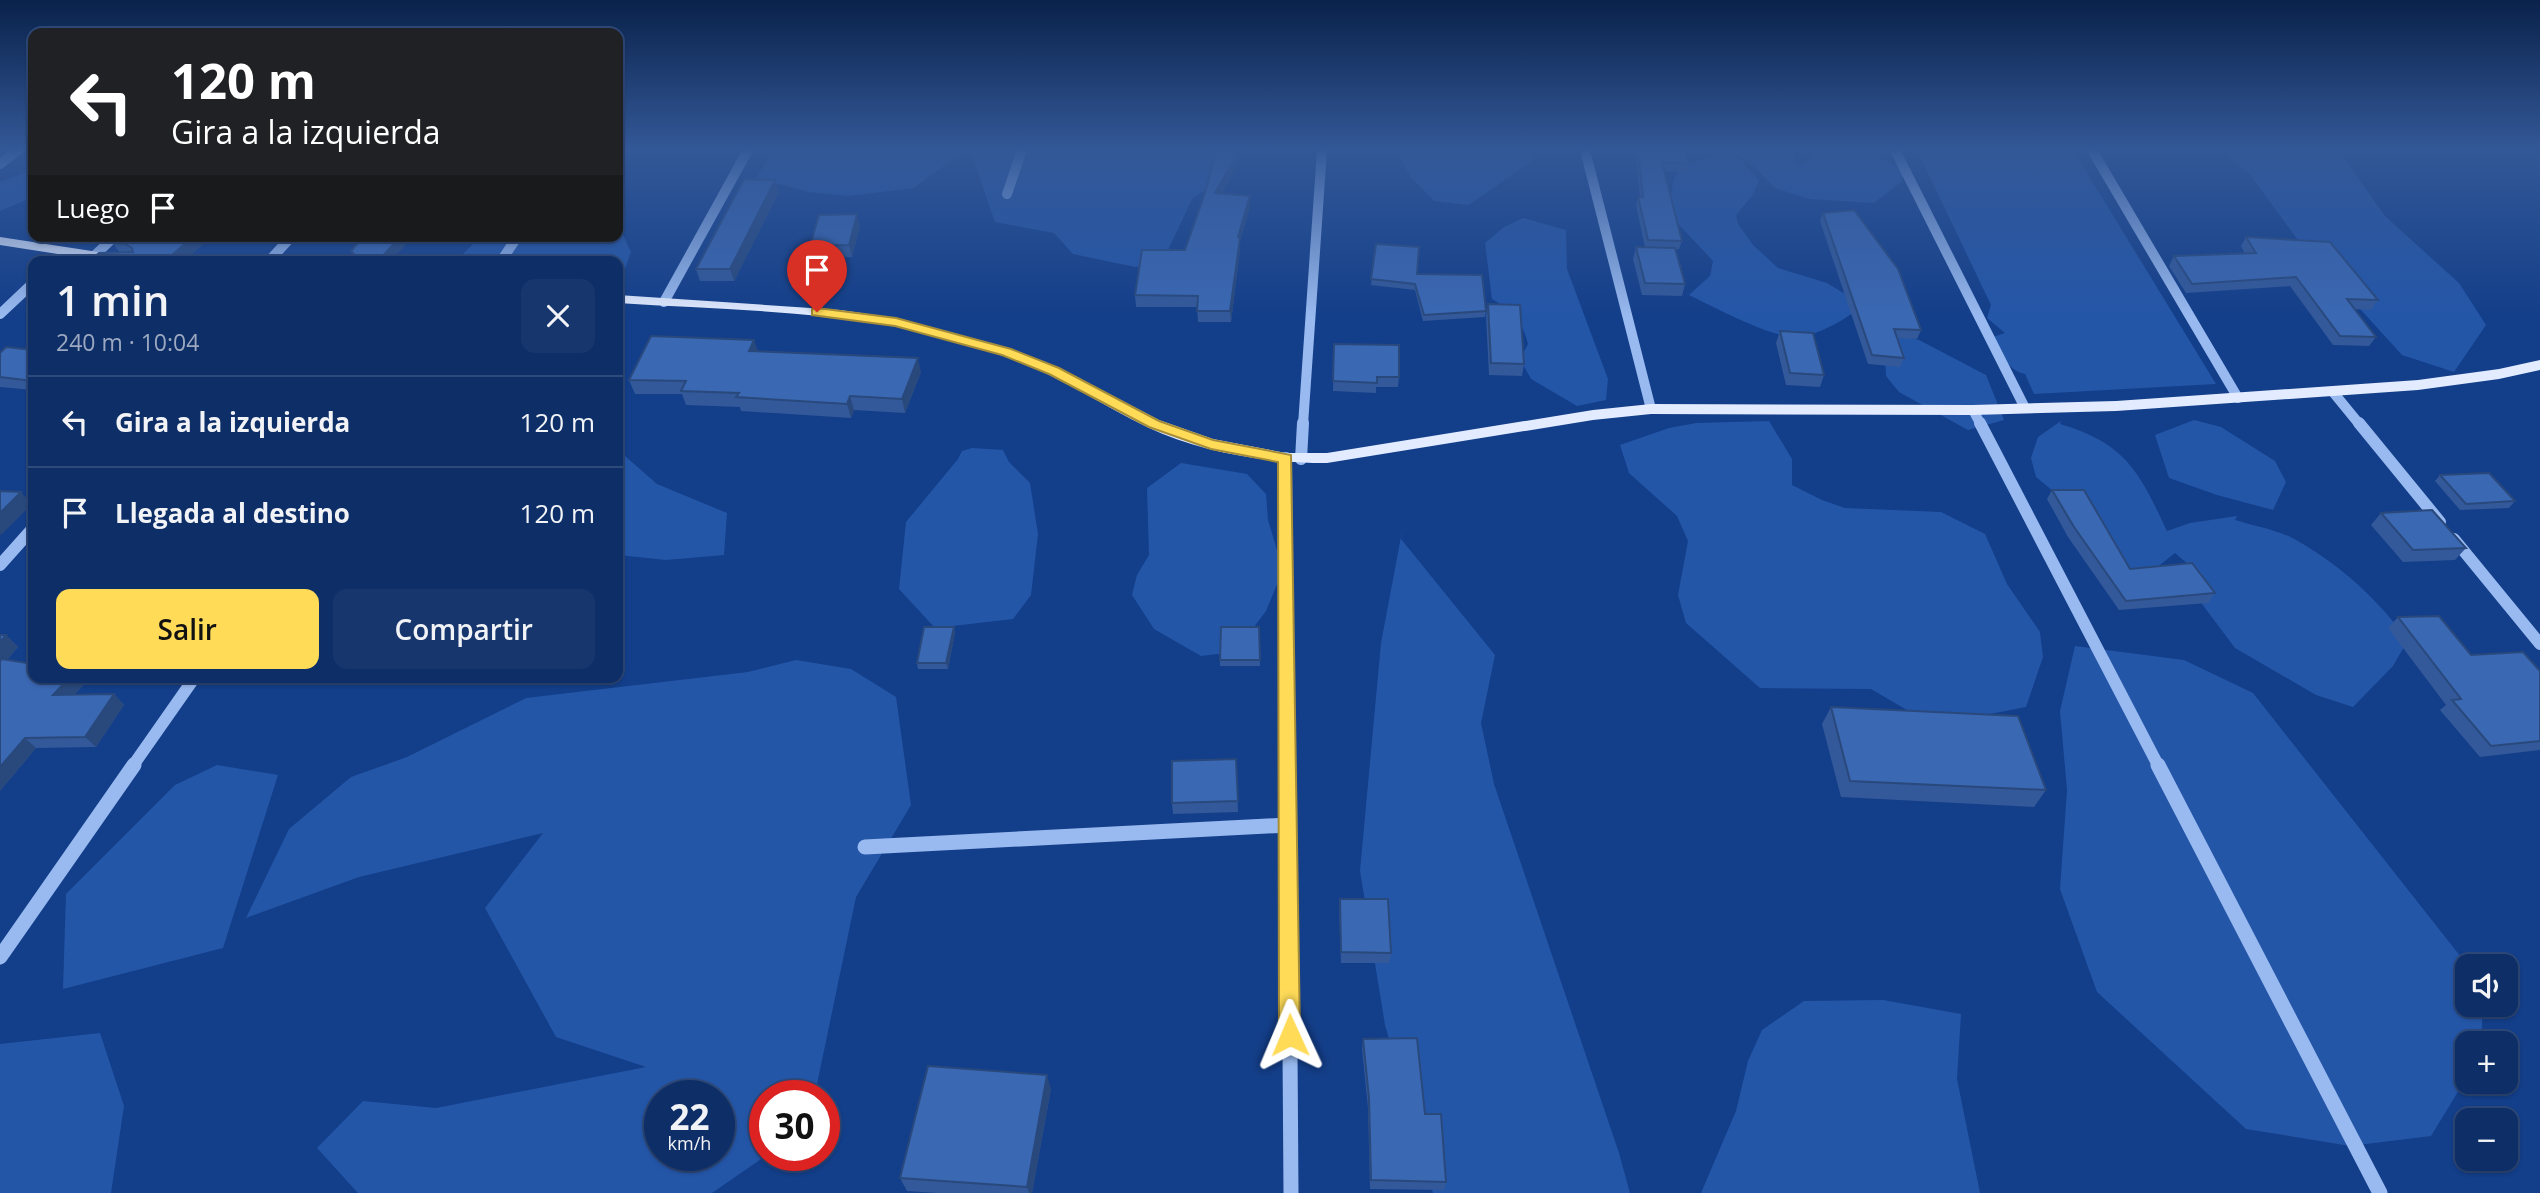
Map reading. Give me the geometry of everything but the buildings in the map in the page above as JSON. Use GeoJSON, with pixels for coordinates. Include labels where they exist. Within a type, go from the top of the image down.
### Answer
{"type":"FeatureCollection","features":[{"type":"Feature","properties":{"kind":"main road"},"geometry":{"type":"LineString","coordinates":[[0,241],[57,256]]}},
{"type":"Feature","properties":{"kind":"main road"},"geometry":{"type":"LineString","coordinates":[[623,299],[839,314],[896,322],[1007,352],[1054,371],[1154,424],[1211,444],[1294,458],[1370,452],[1592,415],[1651,409],[1973,410],[2116,406],[2418,385],[2499,374],[2540,365]]}},
{"type":"Feature","properties":{"kind":"street"},"geometry":{"type":"LineString","coordinates":[[664,302],[717,206]]}},
{"type":"Feature","properties":{"kind":"street"},"geometry":{"type":"LineString","coordinates":[[1291,1193],[1287,825],[1294,458],[1317,206]]}},
{"type":"Feature","properties":{"kind":"street"},"geometry":{"type":"LineString","coordinates":[[1599,206],[1651,409]]}},
{"type":"Feature","properties":{"kind":"street"},"geometry":{"type":"LineString","coordinates":[[1923,206],[2025,408]]}},
{"type":"Feature","properties":{"kind":"street"},"geometry":{"type":"LineString","coordinates":[[2125,206],[2238,398]]}},
{"type":"Feature","properties":{"kind":"street"},"geometry":{"type":"LineString","coordinates":[[94,256],[109,242]]}},
{"type":"Feature","properties":{"kind":"street"},"geometry":{"type":"LineString","coordinates":[[274,256],[286,242]]}},
{"type":"Feature","properties":{"kind":"street"},"geometry":{"type":"LineString","coordinates":[[0,314],[28,288]]}},
{"type":"Feature","properties":{"kind":"street"},"geometry":{"type":"LineString","coordinates":[[2333,392],[2540,644]]}},
{"type":"Feature","properties":{"kind":"street"},"geometry":{"type":"LineString","coordinates":[[1973,410],[2380,1193]]}},
{"type":"Feature","properties":{"kind":"street"},"geometry":{"type":"LineString","coordinates":[[0,565],[28,534]]}},
{"type":"Feature","properties":{"kind":"street"},"geometry":{"type":"LineString","coordinates":[[0,957],[191,683]]}},
{"type":"Feature","properties":{"kind":"street"},"geometry":{"type":"LineString","coordinates":[[865,847],[1287,825]]}},
{"type":"Feature","properties":{"kind":"shaded area"},"geometry":{"type":"Polygon","coordinates":[[[0,206],[13,206],[0,211],[0,206]]]}},
{"type":"Feature","properties":{"kind":"shaded area"},"geometry":{"type":"Polygon","coordinates":[[[989,206],[1189,206],[1162,263],[1135,267],[1073,254],[1054,233],[995,222],[989,206]]]}},
{"type":"Feature","properties":{"kind":"shaded area"},"geometry":{"type":"Polygon","coordinates":[[[1671,206],[1744,206],[1736,215],[1738,224],[1753,245],[1778,268],[1827,283],[1863,305],[1825,329],[1800,337],[1776,334],[1744,322],[1689,295],[1710,276],[1713,261],[1671,216],[1671,206]]]}},
{"type":"Feature","properties":{"kind":"shaded area"},"geometry":{"type":"Polygon","coordinates":[[[1944,206],[2107,206],[2216,384],[2034,394],[2025,374],[2009,365],[1993,337],[2005,333],[1987,318],[1991,305],[1944,206]]]}},
{"type":"Feature","properties":{"kind":"shaded area"},"geometry":{"type":"Polygon","coordinates":[[[2273,206],[2378,206],[2385,216],[2459,283],[2486,325],[2454,372],[2402,355],[2301,244],[2273,206]]]}},
{"type":"Feature","properties":{"kind":"shaded area"},"geometry":{"type":"Polygon","coordinates":[[[1523,218],[1566,230],[1567,269],[1608,379],[1606,400],[1577,406],[1531,379],[1520,359],[1528,344],[1520,322],[1492,299],[1485,243],[1504,227],[1523,218]]]}},
{"type":"Feature","properties":{"kind":"shaded area"},"geometry":{"type":"Polygon","coordinates":[[[623,235],[631,252],[623,275],[623,256],[461,256],[475,242],[623,242],[623,235]]]}},
{"type":"Feature","properties":{"kind":"shaded area"},"geometry":{"type":"Polygon","coordinates":[[[1898,335],[1919,340],[1986,375],[2004,420],[1968,430],[1899,392],[1886,376],[1885,356],[1900,343],[1889,346],[1898,335]]]}},
{"type":"Feature","properties":{"kind":"shaded area"},"geometry":{"type":"Polygon","coordinates":[[[2194,420],[2221,427],[2275,461],[2286,482],[2273,510],[2217,495],[2169,478],[2155,435],[2194,420]]]}},
{"type":"Feature","properties":{"kind":"shaded area"},"geometry":{"type":"Polygon","coordinates":[[[1769,421],[1792,459],[1792,485],[1845,508],[1941,512],[1985,534],[2007,584],[2040,632],[2043,657],[2026,707],[1949,722],[1912,713],[1871,689],[1760,688],[1686,623],[1678,595],[1688,541],[1677,516],[1629,473],[1620,445],[1669,428],[1696,423],[1769,421]]]}},
{"type":"Feature","properties":{"kind":"shaded area"},"geometry":{"type":"Polygon","coordinates":[[[2061,421],[2060,424],[2101,441],[2128,463],[2139,476],[2167,531],[2190,523],[2237,516],[2235,520],[2289,537],[2329,561],[2383,610],[2408,640],[2393,666],[2353,707],[2316,695],[2235,648],[2202,604],[2203,577],[2175,553],[2150,573],[2127,571],[2064,500],[2036,477],[2031,458],[2038,437],[2061,421]]]}},
{"type":"Feature","properties":{"kind":"shaded area"},"geometry":{"type":"Polygon","coordinates":[[[972,448],[1003,450],[1009,462],[1030,483],[1038,534],[1031,595],[1013,619],[935,628],[899,589],[906,522],[962,451],[972,448]]]}},
{"type":"Feature","properties":{"kind":"shaded area"},"geometry":{"type":"Polygon","coordinates":[[[623,454],[657,484],[727,513],[724,555],[666,560],[623,556],[623,454]]]}},
{"type":"Feature","properties":{"kind":"shaded area"},"geometry":{"type":"Polygon","coordinates":[[[1181,463],[1247,474],[1266,494],[1268,520],[1283,570],[1266,611],[1235,652],[1201,656],[1154,629],[1132,595],[1137,575],[1149,555],[1147,488],[1181,463]]]}},
{"type":"Feature","properties":{"kind":"shaded area"},"geometry":{"type":"Polygon","coordinates":[[[1403,526],[1401,539],[1495,655],[1481,723],[1494,784],[1619,1153],[1630,1193],[1433,1193],[1385,1025],[1360,871],[1381,643],[1403,526]]]}},
{"type":"Feature","properties":{"kind":"shaded area"},"geometry":{"type":"Polygon","coordinates":[[[2075,646],[2184,660],[2253,693],[2459,954],[2455,954],[2455,1017],[2482,1017],[2482,1031],[2455,1031],[2457,1094],[2431,1136],[2350,1146],[2246,1129],[2097,992],[2060,889],[2067,790],[2060,711],[2075,646]]]}},
{"type":"Feature","properties":{"kind":"shaded area"},"geometry":{"type":"Polygon","coordinates":[[[796,660],[851,669],[896,697],[911,805],[856,897],[818,1080],[749,1080],[749,1167],[712,1193],[358,1193],[317,1148],[363,1101],[436,1108],[646,1067],[556,1037],[485,908],[543,833],[359,877],[246,918],[289,829],[351,777],[407,757],[526,698],[748,672],[796,660]]]}},
{"type":"Feature","properties":{"kind":"shaded area"},"geometry":{"type":"Polygon","coordinates":[[[217,765],[278,775],[223,948],[63,989],[66,894],[175,785],[217,765]]]}},
{"type":"Feature","properties":{"kind":"shaded area"},"geometry":{"type":"Polygon","coordinates":[[[1883,1000],[1961,1014],[1957,1079],[1980,1193],[1701,1193],[1736,1111],[1748,1061],[1762,1030],[1804,1001],[1883,1000]]]}},
{"type":"Feature","properties":{"kind":"shaded area"},"geometry":{"type":"Polygon","coordinates":[[[100,1033],[124,1106],[111,1193],[0,1193],[0,1044],[100,1033]]]}},
{"type":"Feature","properties":{"kind":"route"},"geometry":{"type":"LineString","coordinates":[[817,312],[896,322],[1007,352],[1054,371],[1154,424],[1211,444],[1286,458],[1290,1035]]}}]}
